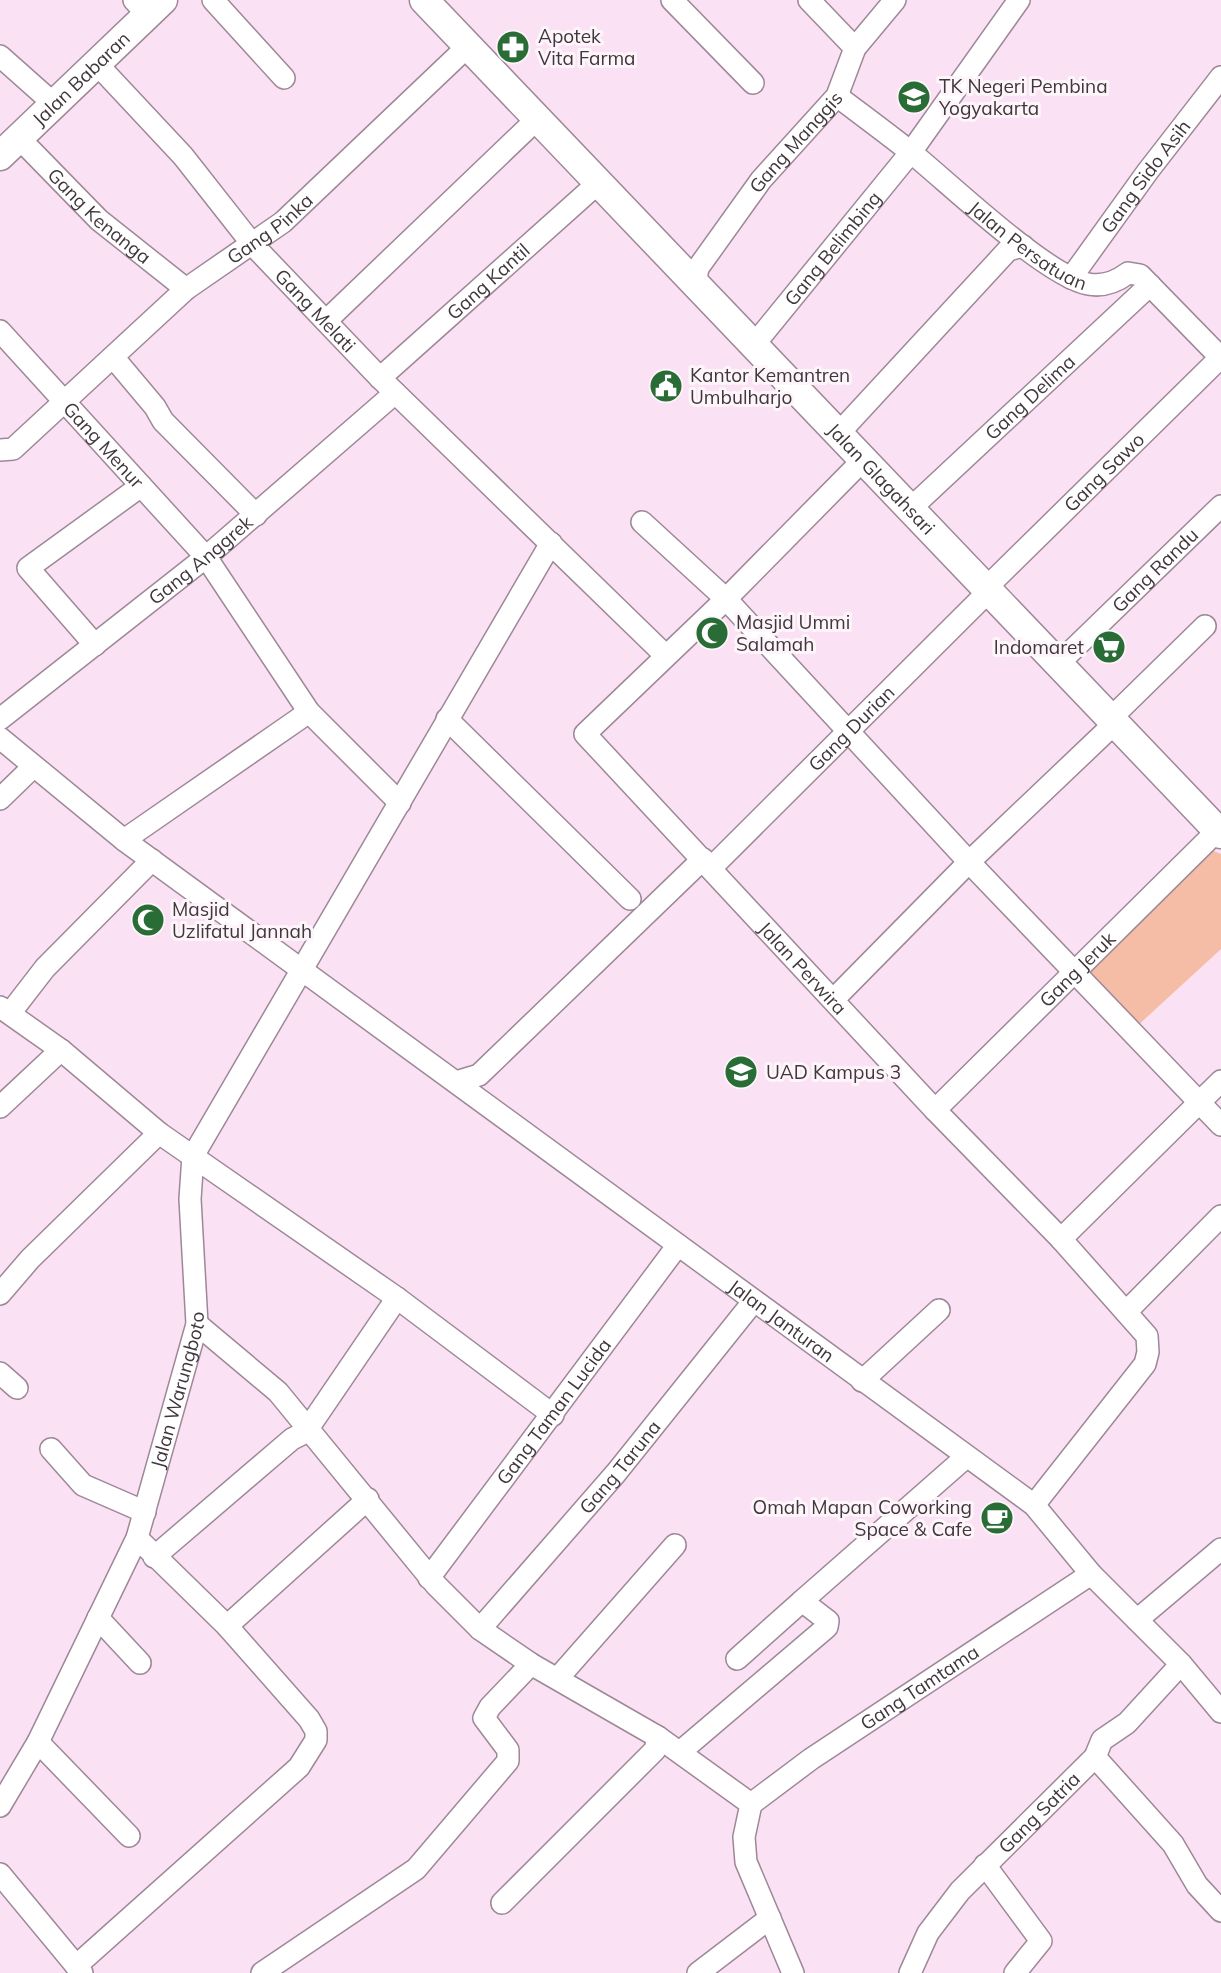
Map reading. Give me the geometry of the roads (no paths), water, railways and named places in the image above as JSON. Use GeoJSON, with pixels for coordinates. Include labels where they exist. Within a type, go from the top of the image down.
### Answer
{"type":"FeatureCollection","features":[{"type":"Feature","properties":{"kind":"street"},"geometry":{"type":"LineString","coordinates":[[213,0],[284,78]]}},
{"type":"Feature","properties":{"kind":"street","name":"Jalan Glagahsari"},"geometry":{"type":"LineString","coordinates":[[424,0],[1219,832]]}},
{"type":"Feature","properties":{"kind":"street"},"geometry":{"type":"LineString","coordinates":[[672,0],[753,83]]}},
{"type":"Feature","properties":{"kind":"street"},"geometry":{"type":"LineString","coordinates":[[809,0],[855,48]]}},
{"type":"Feature","properties":{"kind":"street","name":"Gang Manggis"},"geometry":{"type":"LineString","coordinates":[[695,285],[698,268],[761,180],[837,96],[855,48],[895,0]]}},
{"type":"Feature","properties":{"kind":"street","name":"Gang Belimbing"},"geometry":{"type":"LineString","coordinates":[[753,346],[911,152],[1018,0]]}},
{"type":"Feature","properties":{"kind":"street","name":"Jalan Babaran"},"geometry":{"type":"LineString","coordinates":[[10,147],[96,63],[148,5]]}},
{"type":"Feature","properties":{"kind":"street","name":"Gang Pinka"},"geometry":{"type":"LineString","coordinates":[[0,450],[13,449],[186,289],[253,245],[301,206],[467,47]]}},
{"type":"Feature","properties":{"kind":"street"},"geometry":{"type":"LineString","coordinates":[[0,56],[54,104]]}},
{"type":"Feature","properties":{"kind":"street","name":"Gang Melati"},"geometry":{"type":"LineString","coordinates":[[96,63],[183,156],[253,245],[380,378],[665,655]]}},
{"type":"Feature","properties":{"kind":"street","name":"Gang Sido Asih"},"geometry":{"type":"LineString","coordinates":[[1070,278],[1147,171],[1221,77]]}},
{"type":"Feature","properties":{"kind":"street","name":"Jalan Persatuan"},"geometry":{"type":"LineString","coordinates":[[837,96],[911,152],[1023,246],[1070,278],[1098,285],[1118,281],[1134,272],[1150,285]]}},
{"type":"Feature","properties":{"kind":"street"},"geometry":{"type":"LineString","coordinates":[[326,321],[536,120]]}},
{"type":"Feature","properties":{"kind":"street","name":"Gang Kenanga"},"geometry":{"type":"LineString","coordinates":[[10,147],[186,289]]}},
{"type":"Feature","properties":{"kind":"street","name":"Gang Kantil"},"geometry":{"type":"LineString","coordinates":[[380,378],[597,184]]}},
{"type":"Feature","properties":{"kind":"street"},"geometry":{"type":"LineString","coordinates":[[838,434],[1008,250],[1023,246]]}},
{"type":"Feature","properties":{"kind":"street"},"geometry":{"type":"LineString","coordinates":[[1150,285],[1220,354]]}},
{"type":"Feature","properties":{"kind":"street","name":"Gang Delima"},"geometry":{"type":"LineString","coordinates":[[910,509],[1150,285]]}},
{"type":"Feature","properties":{"kind":"street","name":"Gang Menur"},"geometry":{"type":"LineString","coordinates":[[0,331],[206,557],[309,712],[400,803]]}},
{"type":"Feature","properties":{"kind":"street","name":"Gang Sawo"},"geometry":{"type":"LineString","coordinates":[[988,589],[1155,426],[1220,354]]}},
{"type":"Feature","properties":{"kind":"street"},"geometry":{"type":"LineString","coordinates":[[113,356],[155,407],[163,421],[256,515]]}},
{"type":"Feature","properties":{"kind":"street","name":"Gang Anggrek"},"geometry":{"type":"LineString","coordinates":[[0,719],[206,557],[395,393]]}},
{"type":"Feature","properties":{"kind":"street","name":"Jalan Perwira"},"geometry":{"type":"LineString","coordinates":[[863,460],[726,599],[585,734],[835,998],[936,1110],[1061,1239],[1147,1336],[1148,1352],[1145,1364],[1034,1505]]}},
{"type":"Feature","properties":{"kind":"street"},"geometry":{"type":"LineString","coordinates":[[95,645],[28,568],[141,486]]}},
{"type":"Feature","properties":{"kind":"street","name":"Gang Randu"},"geometry":{"type":"LineString","coordinates":[[1058,664],[1221,506]]}},
{"type":"Feature","properties":{"kind":"street"},"geometry":{"type":"LineString","coordinates":[[642,522],[726,599],[969,862],[1221,1125]]}},
{"type":"Feature","properties":{"kind":"street","name":"Jalan Warungboto"},"geometry":{"type":"LineString","coordinates":[[2,1798],[38,1742],[137,1538],[145,1512],[197,1324],[190,1199],[192,1156],[551,543]]}},
{"type":"Feature","properties":{"kind":"street","name":"Gang Durian"},"geometry":{"type":"LineString","coordinates":[[456,1082],[479,1075],[848,732],[988,589]]}},
{"type":"Feature","properties":{"kind":"street"},"geometry":{"type":"LineString","coordinates":[[835,998],[1205,626]]}},
{"type":"Feature","properties":{"kind":"street"},"geometry":{"type":"LineString","coordinates":[[124,840],[309,712]]}},
{"type":"Feature","properties":{"kind":"street"},"geometry":{"type":"LineString","coordinates":[[447,719],[630,899]]}},
{"type":"Feature","properties":{"kind":"street","name":"Jalan Janturan"},"geometry":{"type":"LineString","coordinates":[[0,738],[32,768],[124,840],[1034,1505],[1091,1574],[1181,1664],[1221,1712]]}},
{"type":"Feature","properties":{"kind":"street"},"geometry":{"type":"LineString","coordinates":[[0,799],[32,768]]}},
{"type":"Feature","properties":{"kind":"street","name":"Gang Jeruk"},"geometry":{"type":"LineString","coordinates":[[936,1110],[1075,970],[1219,832]]}},
{"type":"Feature","properties":{"kind":"street"},"geometry":{"type":"LineString","coordinates":[[152,860],[5,1009],[61,1050],[159,1133],[397,1298],[553,1415]]}},
{"type":"Feature","properties":{"kind":"street"},"geometry":{"type":"LineString","coordinates":[[0,1107],[61,1050]]}},
{"type":"Feature","properties":{"kind":"street"},"geometry":{"type":"LineString","coordinates":[[1061,1239],[1221,1081]]}},
{"type":"Feature","properties":{"kind":"street"},"geometry":{"type":"LineString","coordinates":[[0,1294],[30,1259],[159,1133]]}},
{"type":"Feature","properties":{"kind":"street"},"geometry":{"type":"LineString","coordinates":[[1126,1312],[1221,1216]]}},
{"type":"Feature","properties":{"kind":"street","name":"Gang Taman Lucida"},"geometry":{"type":"LineString","coordinates":[[429,1578],[678,1245]]}},
{"type":"Feature","properties":{"kind":"street"},"geometry":{"type":"LineString","coordinates":[[154,1557],[292,1439],[308,1431],[397,1298]]}},
{"type":"Feature","properties":{"kind":"street","name":"Gang Taruna"},"geometry":{"type":"LineString","coordinates":[[480,1629],[616,1473],[753,1302]]}},
{"type":"Feature","properties":{"kind":"street"},"geometry":{"type":"LineString","coordinates":[[862,1381],[939,1310]]}},
{"type":"Feature","properties":{"kind":"street"},"geometry":{"type":"LineString","coordinates":[[197,1324],[278,1392],[308,1431],[368,1499],[429,1578],[480,1629],[531,1664],[658,1737],[751,1804],[744,1837],[746,1862],[793,1973]]}},
{"type":"Feature","properties":{"kind":"street"},"geometry":{"type":"LineString","coordinates":[[0,1373],[17,1388]]}},
{"type":"Feature","properties":{"kind":"street"},"geometry":{"type":"LineString","coordinates":[[51,1449],[88,1489],[145,1512]]}},
{"type":"Feature","properties":{"kind":"street"},"geometry":{"type":"LineString","coordinates":[[737,1659],[965,1457]]}},
{"type":"Feature","properties":{"kind":"street"},"geometry":{"type":"LineString","coordinates":[[227,1626],[368,1499]]}},
{"type":"Feature","properties":{"kind":"street"},"geometry":{"type":"LineString","coordinates":[[0,1874],[79,1969],[299,1767],[316,1740],[316,1731],[309,1719],[227,1626],[137,1538]]}},
{"type":"Feature","properties":{"kind":"street"},"geometry":{"type":"LineString","coordinates":[[558,1678],[675,1545]]}},
{"type":"Feature","properties":{"kind":"street"},"geometry":{"type":"LineString","coordinates":[[1137,1620],[1221,1549]]}},
{"type":"Feature","properties":{"kind":"street","name":"Gang Tamtama"},"geometry":{"type":"LineString","coordinates":[[751,1804],[811,1759],[1091,1574]]}},
{"type":"Feature","properties":{"kind":"street"},"geometry":{"type":"LineString","coordinates":[[680,1752],[827,1627],[828,1620],[802,1601]]}},
{"type":"Feature","properties":{"kind":"street"},"geometry":{"type":"LineString","coordinates":[[98,1618],[140,1663]]}},
{"type":"Feature","properties":{"kind":"street"},"geometry":{"type":"LineString","coordinates":[[262,1973],[416,1869],[508,1761],[508,1749],[484,1718],[490,1707],[531,1664]]}},
{"type":"Feature","properties":{"kind":"street","name":"Gang Satria"},"geometry":{"type":"LineString","coordinates":[[910,1973],[928,1933],[960,1891],[1095,1757],[1102,1740],[1127,1723],[1181,1664]]}},
{"type":"Feature","properties":{"kind":"street"},"geometry":{"type":"LineString","coordinates":[[502,1903],[654,1750],[658,1737]]}},
{"type":"Feature","properties":{"kind":"street"},"geometry":{"type":"LineString","coordinates":[[38,1742],[129,1836]]}},
{"type":"Feature","properties":{"kind":"street"},"geometry":{"type":"LineString","coordinates":[[1095,1757],[1173,1844],[1196,1885],[1221,1911]]}},
{"type":"Feature","properties":{"kind":"street"},"geometry":{"type":"LineString","coordinates":[[985,1865],[1041,1941],[1015,1973]]}},
{"type":"Feature","properties":{"kind":"street"},"geometry":{"type":"LineString","coordinates":[[698,1973],[770,1918]]}},
{"type":"Feature","properties":{"kind":"place","name":"Apotek Vita Farma"},"geometry":{"type":"Point","coordinates":[513,47]}},
{"type":"Feature","properties":{"kind":"place","name":"TK Negeri Pembina Yogyakarta"},"geometry":{"type":"Point","coordinates":[914,97]}},
{"type":"Feature","properties":{"kind":"place","name":"Kantor Kemantren Umbulharjo"},"geometry":{"type":"Point","coordinates":[666,386]}},
{"type":"Feature","properties":{"kind":"place","name":"Masjid Ummi Salamah"},"geometry":{"type":"Point","coordinates":[712,633]}},
{"type":"Feature","properties":{"kind":"place","name":"Indomaret"},"geometry":{"type":"Point","coordinates":[1109,647]}},
{"type":"Feature","properties":{"kind":"place","name":"Masjid Uzlifatul Jannah"},"geometry":{"type":"Point","coordinates":[148,920]}},
{"type":"Feature","properties":{"kind":"place","name":"UAD Kampus 3"},"geometry":{"type":"Point","coordinates":[741,1072]}},
{"type":"Feature","properties":{"kind":"place","name":"Omah Mapan Coworking Space & Cafe"},"geometry":{"type":"Point","coordinates":[997,1518]}}]}
